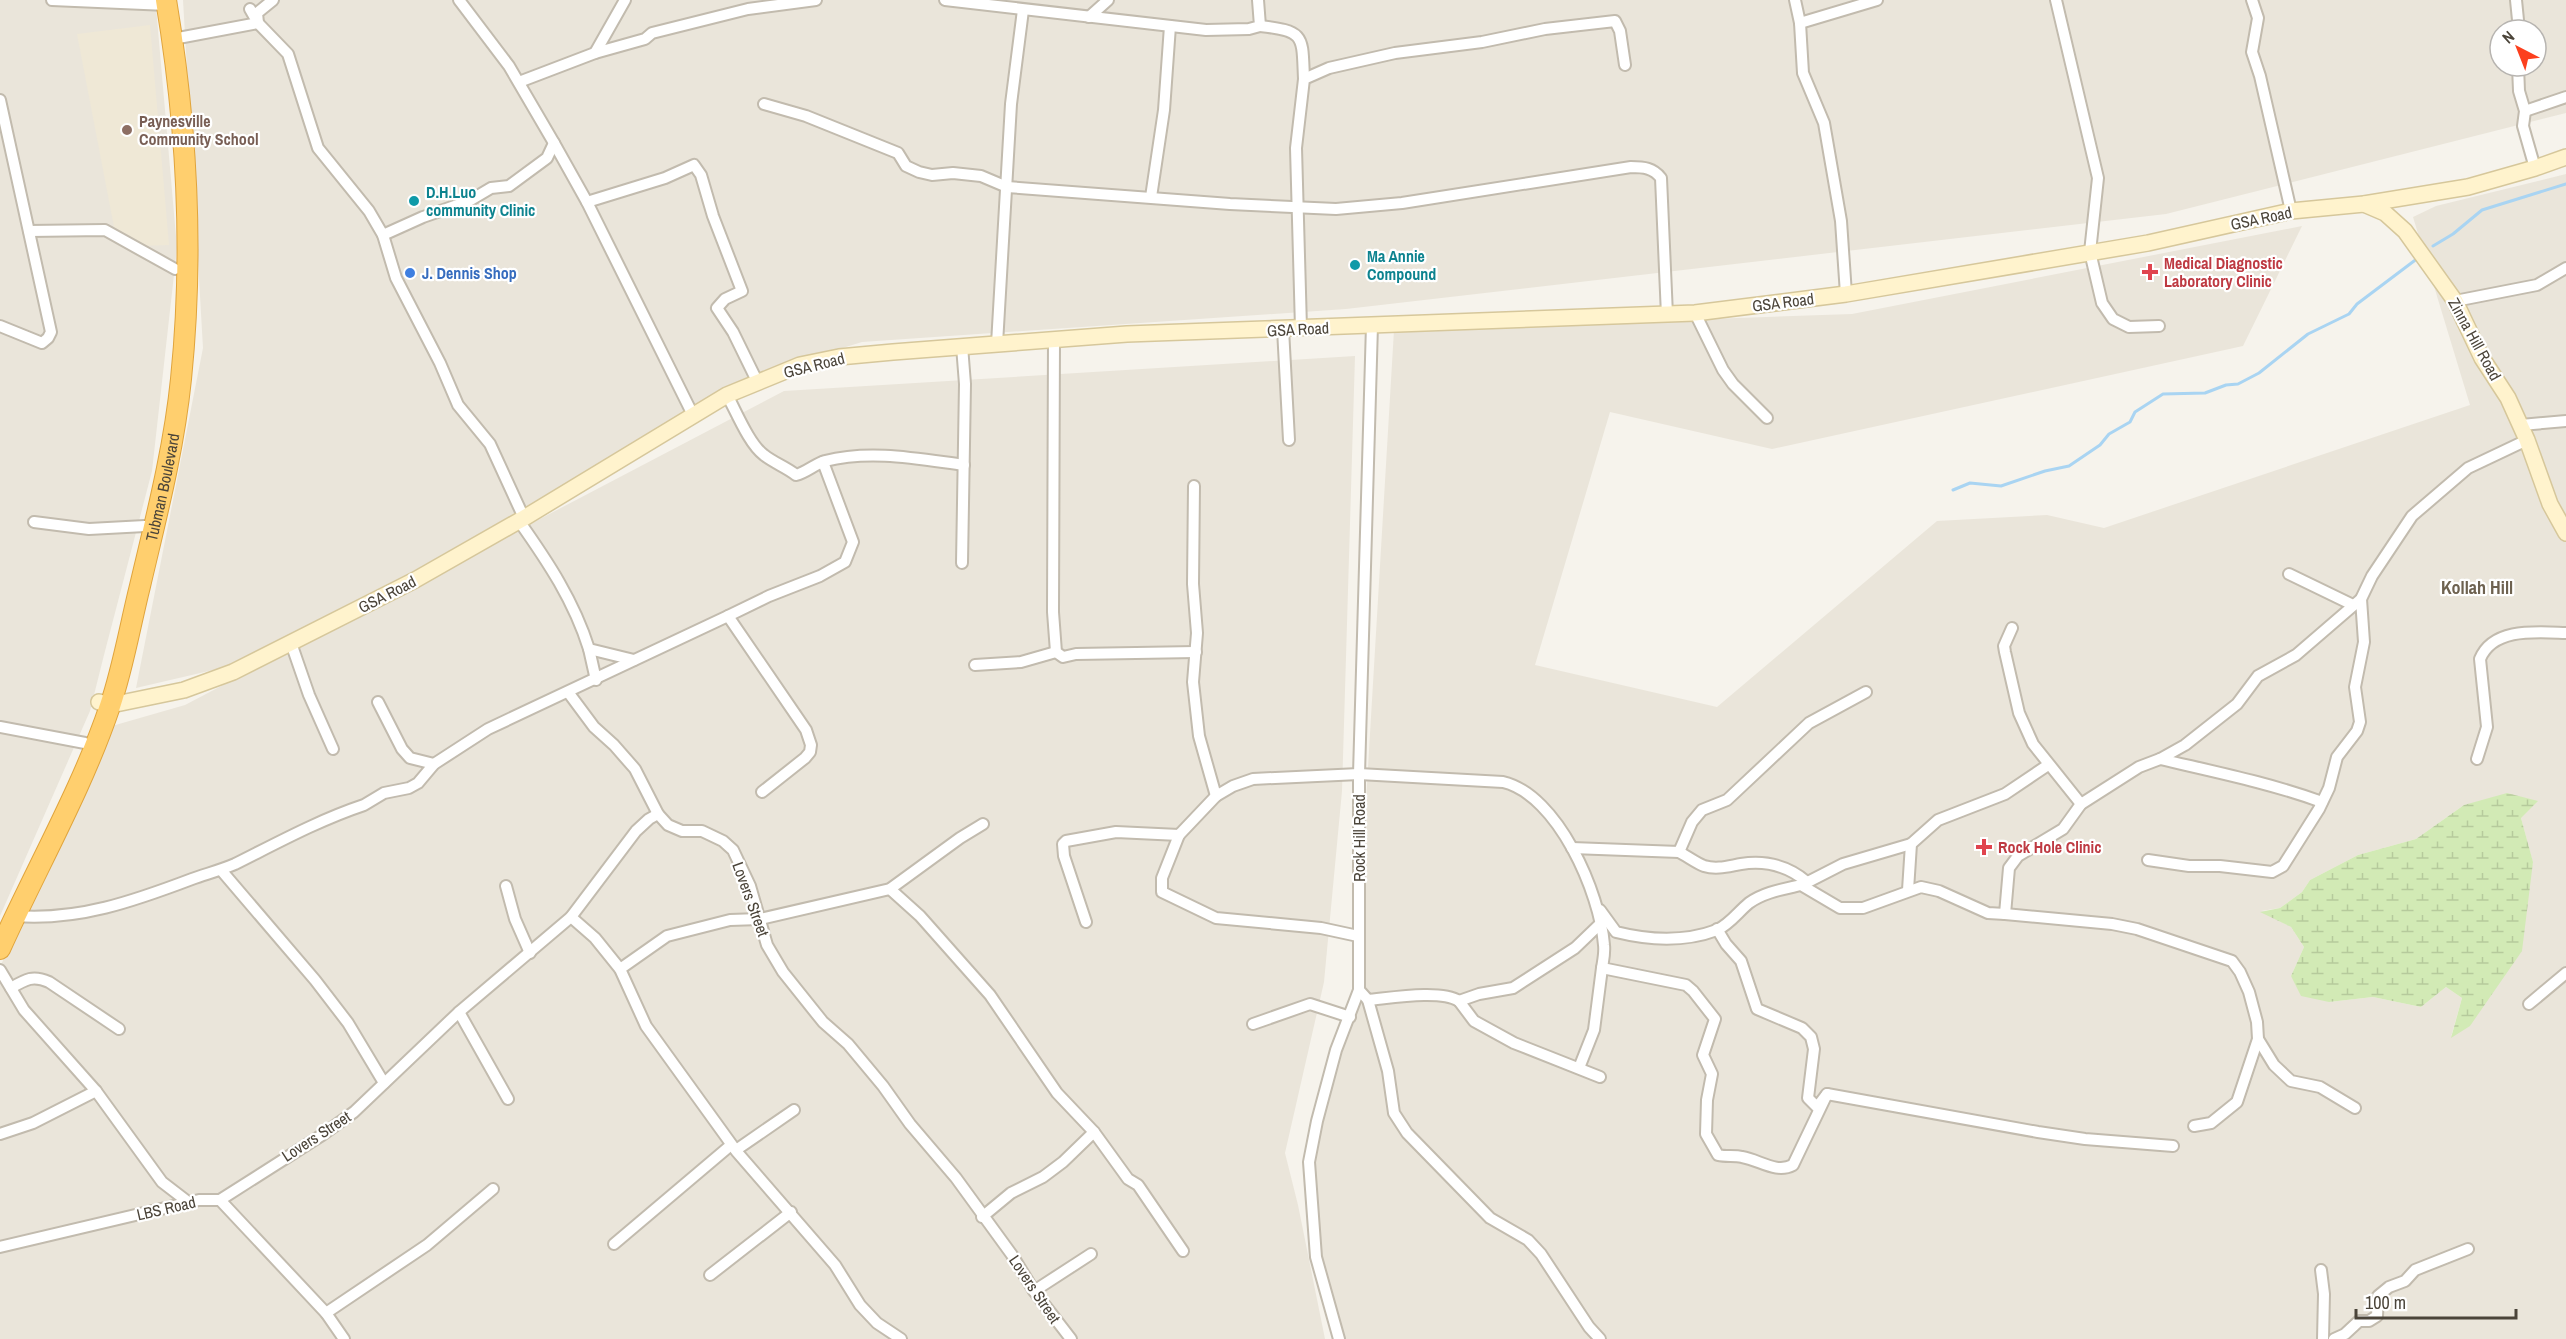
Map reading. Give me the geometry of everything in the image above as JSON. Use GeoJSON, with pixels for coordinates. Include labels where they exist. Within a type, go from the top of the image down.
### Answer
{"type":"FeatureCollection","features":[{"type":"Feature","properties":{"kind":"highway","name":"Tubman Boulevard"},"geometry":{"type":"LineString","coordinates":[[0,949],[8,921],[85,743],[105,703],[169,457],[181,380],[187,312],[188,220],[184,139],[173,39],[160,2]]}},
{"type":"Feature","properties":{"kind":"highway","name":"Tubman Boulevard"},"geometry":{"type":"LineString","coordinates":[[8,921],[95,747],[145,525],[169,378],[176,269],[168,100],[161,42],[160,2]]}},
{"type":"Feature","properties":{"kind":"street"},"geometry":{"type":"LineString","coordinates":[[52,0],[160,2]]}},
{"type":"Feature","properties":{"kind":"street"},"geometry":{"type":"LineString","coordinates":[[258,23],[257,13],[273,0]]}},
{"type":"Feature","properties":{"kind":"street"},"geometry":{"type":"LineString","coordinates":[[459,0],[519,82],[554,143],[693,415]]}},
{"type":"Feature","properties":{"kind":"street"},"geometry":{"type":"LineString","coordinates":[[595,54],[625,0]]}},
{"type":"Feature","properties":{"kind":"street"},"geometry":{"type":"LineString","coordinates":[[519,82],[595,54],[645,39],[652,33],[748,9],[816,0]]}},
{"type":"Feature","properties":{"kind":"street"},"geometry":{"type":"LineString","coordinates":[[945,0],[1206,30],[1249,29],[1260,26],[1281,28],[1300,37],[1303,46],[1304,80],[1296,147],[1301,328]]}},
{"type":"Feature","properties":{"kind":"street"},"geometry":{"type":"LineString","coordinates":[[1258,0],[1260,26]]}},
{"type":"Feature","properties":{"kind":"street"},"geometry":{"type":"LineString","coordinates":[[1795,0],[1800,23],[1803,73],[1824,123],[1836,188],[1841,221],[1846,294]]}},
{"type":"Feature","properties":{"kind":"street"},"geometry":{"type":"LineString","coordinates":[[1800,23],[1877,0]]}},
{"type":"Feature","properties":{"kind":"street"},"geometry":{"type":"LineString","coordinates":[[2056,0],[2098,178],[2090,252],[2102,303],[2112,318],[2129,327],[2160,326]]}},
{"type":"Feature","properties":{"kind":"street"},"geometry":{"type":"LineString","coordinates":[[2252,0],[2258,18],[2252,52],[2260,76],[2291,211]]}},
{"type":"Feature","properties":{"kind":"street"},"geometry":{"type":"LineString","coordinates":[[2516,0],[2518,18]]}},
{"type":"Feature","properties":{"kind":"street"},"geometry":{"type":"LineString","coordinates":[[1089,16],[1107,1]]}},
{"type":"Feature","properties":{"kind":"street"},"geometry":{"type":"LineString","coordinates":[[1107,1],[1108,18]]}},
{"type":"Feature","properties":{"kind":"street"},"geometry":{"type":"LineString","coordinates":[[250,9],[258,23],[288,54],[318,148],[369,211],[383,235],[396,278],[440,363],[458,405],[490,444],[522,520],[580,619],[596,680]]}},
{"type":"Feature","properties":{"kind":"street"},"geometry":{"type":"LineString","coordinates":[[996,344],[1011,104],[1023,10]]}},
{"type":"Feature","properties":{"kind":"street"},"geometry":{"type":"LineString","coordinates":[[1304,80],[1329,68],[1395,53],[1482,42],[1545,29],[1615,21],[1620,31],[1625,65]]}},
{"type":"Feature","properties":{"kind":"street"},"geometry":{"type":"LineString","coordinates":[[173,39],[258,23]]}},
{"type":"Feature","properties":{"kind":"street"},"geometry":{"type":"LineString","coordinates":[[1151,197],[1164,110],[1170,26]]}},
{"type":"Feature","properties":{"kind":"street"},"geometry":{"type":"LineString","coordinates":[[2518,78],[2519,91],[2525,111],[2523,126],[2535,168]]}},
{"type":"Feature","properties":{"kind":"street"},"geometry":{"type":"LineString","coordinates":[[2525,111],[2566,97]]}},
{"type":"Feature","properties":{"kind":"street"},"geometry":{"type":"LineString","coordinates":[[0,100],[51,332],[42,343],[0,326]]}},
{"type":"Feature","properties":{"kind":"street"},"geometry":{"type":"LineString","coordinates":[[764,104],[806,116],[890,150],[897,153],[906,166],[932,176],[953,173],[981,176],[1007,187],[1230,204],[1336,209],[1370,207],[1553,178],[1646,167],[1656,172],[1661,178],[1667,315]]}},
{"type":"Feature","properties":{"kind":"street"},"geometry":{"type":"LineString","coordinates":[[383,235],[423,217],[469,201],[491,188],[509,186],[547,158],[554,143]]}},
{"type":"Feature","properties":{"kind":"street","name":"GSA Road"},"geometry":{"type":"LineString","coordinates":[[105,703],[184,690],[233,672],[415,580],[522,520],[727,395],[800,365],[839,357],[1054,339],[1695,313],[1846,294],[2148,243],[2291,211],[2364,204],[2468,187],[2566,157]]}},
{"type":"Feature","properties":{"kind":"street"},"geometry":{"type":"LineString","coordinates":[[586,202],[665,178],[694,165],[701,175],[713,216],[742,291],[725,299],[717,308],[733,332],[757,381]]}},
{"type":"Feature","properties":{"kind":"street","name":"Zinna Hill Road"},"geometry":{"type":"LineString","coordinates":[[2364,204],[2385,213],[2405,231],[2455,301],[2482,358],[2508,398],[2524,433],[2550,504],[2566,533]]}},
{"type":"Feature","properties":{"kind":"street"},"geometry":{"type":"LineString","coordinates":[[28,231],[105,230],[176,269]]}},
{"type":"Feature","properties":{"kind":"street"},"geometry":{"type":"LineString","coordinates":[[2455,301],[2537,285],[2566,268]]}},
{"type":"Feature","properties":{"kind":"street"},"geometry":{"type":"LineString","coordinates":[[1695,313],[1723,370],[1733,384],[1767,418]]}},
{"type":"Feature","properties":{"kind":"street","name":"Rock Hill Road"},"geometry":{"type":"LineString","coordinates":[[1339,1339],[1316,1257],[1309,1162],[1317,1121],[1334,1058],[1359,990],[1359,774],[1372,326]]}},
{"type":"Feature","properties":{"kind":"street"},"geometry":{"type":"LineString","coordinates":[[1283,329],[1289,440]]}},
{"type":"Feature","properties":{"kind":"street"},"geometry":{"type":"LineString","coordinates":[[1054,339],[1053,612],[1056,652]]}},
{"type":"Feature","properties":{"kind":"street"},"geometry":{"type":"LineString","coordinates":[[962,346],[964,384],[962,563]]}},
{"type":"Feature","properties":{"kind":"street"},"geometry":{"type":"LineString","coordinates":[[727,395],[763,455],[783,465],[796,475],[807,472],[823,462],[884,455],[964,465]]}},
{"type":"Feature","properties":{"kind":"street"},"geometry":{"type":"LineString","coordinates":[[2005,914],[2012,862],[2063,828],[2081,804],[2139,767],[2160,759],[2185,745],[2237,704],[2258,676],[2296,655],[2357,602],[2412,516],[2468,468],[2524,433],[2566,421]]}},
{"type":"Feature","properties":{"kind":"street"},"geometry":{"type":"LineString","coordinates":[[8,921],[91,913],[130,902],[221,870],[282,840],[364,805],[374,797],[409,788],[418,783],[434,764],[488,729],[845,562],[853,542],[823,462]]}},
{"type":"Feature","properties":{"kind":"street"},"geometry":{"type":"LineString","coordinates":[[1194,486],[1193,584],[1196,652],[1192,673],[1199,736],[1216,796]]}},
{"type":"Feature","properties":{"kind":"street"},"geometry":{"type":"LineString","coordinates":[[34,522],[89,529],[145,525]]}},
{"type":"Feature","properties":{"kind":"street"},"geometry":{"type":"LineString","coordinates":[[2289,574],[2357,602]]}},
{"type":"Feature","properties":{"kind":"street"},"geometry":{"type":"LineString","coordinates":[[2148,860],[2188,866],[2278,871],[2322,802],[2329,788],[2337,757],[2357,731],[2360,722],[2355,687],[2364,642],[2357,602]]}},
{"type":"Feature","properties":{"kind":"street"},"geometry":{"type":"LineString","coordinates":[[728,616],[792,707],[806,730],[811,745],[810,752],[805,758],[762,792]]}},
{"type":"Feature","properties":{"kind":"street"},"geometry":{"type":"LineString","coordinates":[[2012,628],[2004,646],[2019,713],[2033,744],[2081,804]]}},
{"type":"Feature","properties":{"kind":"street"},"geometry":{"type":"LineString","coordinates":[[2477,759],[2487,727],[2480,659],[2484,650],[2489,644],[2504,637],[2526,632],[2566,633]]}},
{"type":"Feature","properties":{"kind":"street"},"geometry":{"type":"LineString","coordinates":[[291,643],[309,695],[333,749]]}},
{"type":"Feature","properties":{"kind":"street"},"geometry":{"type":"LineString","coordinates":[[589,649],[634,660]]}},
{"type":"Feature","properties":{"kind":"street"},"geometry":{"type":"LineString","coordinates":[[1056,652],[1063,657],[1076,654],[1196,652]]}},
{"type":"Feature","properties":{"kind":"street"},"geometry":{"type":"LineString","coordinates":[[975,665],[1021,662],[1056,652]]}},
{"type":"Feature","properties":{"kind":"street"},"geometry":{"type":"LineString","coordinates":[[568,692],[594,727],[635,769],[658,814]]}},
{"type":"Feature","properties":{"kind":"street"},"geometry":{"type":"LineString","coordinates":[[1679,852],[1692,822],[1702,810],[1727,800],[1809,723],[1866,692]]}},
{"type":"Feature","properties":{"kind":"street"},"geometry":{"type":"LineString","coordinates":[[378,702],[402,749],[410,758],[434,764]]}},
{"type":"Feature","properties":{"kind":"street"},"geometry":{"type":"LineString","coordinates":[[0,727],[85,743]]}},
{"type":"Feature","properties":{"kind":"street"},"geometry":{"type":"LineString","coordinates":[[2160,759],[2253,782],[2272,784],[2322,802]]}},
{"type":"Feature","properties":{"kind":"street"},"geometry":{"type":"LineString","coordinates":[[1596,904],[1616,932],[1630,936],[1667,940],[1717,929],[1736,916],[1749,903],[1767,893],[1804,883],[1843,864],[1911,844],[1938,820],[2005,794],[2048,765]]}},
{"type":"Feature","properties":{"kind":"street"},"geometry":{"type":"LineString","coordinates":[[1358,936],[1322,928],[1216,918],[1162,892],[1162,878],[1179,835],[1216,796],[1233,786],[1253,779],[1359,774],[1503,782],[1517,786],[1555,818],[1572,848],[1596,904],[1604,945],[1602,968],[1594,1030],[1579,1068]]}},
{"type":"Feature","properties":{"kind":"street","name":"Lovers Street"},"geometry":{"type":"LineString","coordinates":[[220,1200],[354,1112],[459,1012],[571,917],[636,831],[658,814],[668,825],[682,831],[702,831],[723,841],[728,846],[741,866],[767,945],[783,972],[823,1022],[848,1044],[883,1086],[910,1124],[956,1178],[982,1217],[1012,1255],[1034,1291],[1071,1339]]}},
{"type":"Feature","properties":{"kind":"street"},"geometry":{"type":"LineString","coordinates":[[620,969],[667,936],[730,920],[760,919],[890,889],[983,824]]}},
{"type":"Feature","properties":{"kind":"street"},"geometry":{"type":"LineString","coordinates":[[1086,922],[1064,856],[1063,844],[1066,841],[1116,832],[1179,835]]}},
{"type":"Feature","properties":{"kind":"street"},"geometry":{"type":"LineString","coordinates":[[1908,890],[1911,844]]}},
{"type":"Feature","properties":{"kind":"street"},"geometry":{"type":"LineString","coordinates":[[1572,848],[1679,852],[1704,866],[1726,868],[1742,864],[1773,864],[1793,870],[1804,883],[1840,908],[1863,908],[1921,887],[1939,891],[1988,913],[2112,924],[2138,929],[2232,961],[2249,992],[2257,1022],[2258,1039],[2237,1102],[2211,1123],[2194,1126]]}},
{"type":"Feature","properties":{"kind":"street"},"geometry":{"type":"LineString","coordinates":[[221,870],[268,923],[342,1014],[384,1083]]}},
{"type":"Feature","properties":{"kind":"street"},"geometry":{"type":"LineString","coordinates":[[506,886],[515,919],[530,953]]}},
{"type":"Feature","properties":{"kind":"street"},"geometry":{"type":"LineString","coordinates":[[890,889],[920,916],[990,995],[1057,1093],[1094,1132],[1128,1179],[1138,1185],[1183,1251]]}},
{"type":"Feature","properties":{"kind":"street"},"geometry":{"type":"LineString","coordinates":[[571,917],[595,938],[620,969],[646,1026],[734,1148],[835,1265],[860,1305],[877,1323],[901,1339]]}},
{"type":"Feature","properties":{"kind":"street"},"geometry":{"type":"LineString","coordinates":[[1459,1002],[1479,994],[1513,988],[1575,948],[1600,924]]}},
{"type":"Feature","properties":{"kind":"street"},"geometry":{"type":"LineString","coordinates":[[1717,929],[1726,944],[1742,961],[1748,976],[1749,991],[1757,1009],[1802,1028],[1811,1037],[1814,1049],[1808,1098],[1817,1107],[1827,1094]]}},
{"type":"Feature","properties":{"kind":"street"},"geometry":{"type":"LineString","coordinates":[[1602,968],[1686,985],[1715,1019],[1703,1055],[1712,1074],[1705,1118],[1706,1134],[1718,1155],[1741,1156],[1781,1170],[1793,1165],[1827,1094]]}},
{"type":"Feature","properties":{"kind":"street"},"geometry":{"type":"LineString","coordinates":[[0,970],[24,1010],[96,1091],[162,1182],[188,1202]]}},
{"type":"Feature","properties":{"kind":"street"},"geometry":{"type":"LineString","coordinates":[[2529,1004],[2566,973]]}},
{"type":"Feature","properties":{"kind":"street"},"geometry":{"type":"LineString","coordinates":[[11,988],[29,977],[44,980],[119,1029]]}},
{"type":"Feature","properties":{"kind":"street"},"geometry":{"type":"LineString","coordinates":[[1359,990],[1368,1000],[1388,1071],[1394,1113],[1407,1133],[1490,1218],[1528,1240],[1541,1254],[1600,1339]]}},
{"type":"Feature","properties":{"kind":"street"},"geometry":{"type":"LineString","coordinates":[[1368,1000],[1414,995],[1453,997],[1474,1021],[1514,1043],[1600,1077]]}},
{"type":"Feature","properties":{"kind":"street"},"geometry":{"type":"LineString","coordinates":[[1253,1024],[1310,1004],[1350,1017]]}},
{"type":"Feature","properties":{"kind":"street"},"geometry":{"type":"LineString","coordinates":[[459,1012],[508,1099]]}},
{"type":"Feature","properties":{"kind":"street"},"geometry":{"type":"LineString","coordinates":[[2258,1039],[2274,1065],[2291,1081],[2320,1087],[2355,1108]]}},
{"type":"Feature","properties":{"kind":"street"},"geometry":{"type":"LineString","coordinates":[[0,1134],[33,1123],[96,1091]]}},
{"type":"Feature","properties":{"kind":"street"},"geometry":{"type":"LineString","coordinates":[[1827,1094],[2038,1132],[2173,1146]]}},
{"type":"Feature","properties":{"kind":"street"},"geometry":{"type":"LineString","coordinates":[[614,1244],[734,1148],[794,1110]]}},
{"type":"Feature","properties":{"kind":"street"},"geometry":{"type":"LineString","coordinates":[[982,1217],[1011,1193],[1043,1177],[1063,1162],[1094,1132]]}},
{"type":"Feature","properties":{"kind":"street"},"geometry":{"type":"LineString","coordinates":[[326,1313],[427,1245],[493,1189]]}},
{"type":"Feature","properties":{"kind":"street","name":"LBS Road"},"geometry":{"type":"LineString","coordinates":[[0,1247],[188,1202],[220,1200],[326,1313],[344,1339]]}},
{"type":"Feature","properties":{"kind":"street"},"geometry":{"type":"LineString","coordinates":[[710,1275],[791,1212]]}},
{"type":"Feature","properties":{"kind":"street"},"geometry":{"type":"LineString","coordinates":[[2334,1339],[2345,1334],[2359,1321],[2369,1321],[2377,1316],[2378,1296],[2389,1287],[2405,1281],[2415,1270],[2468,1249]]}},
{"type":"Feature","properties":{"kind":"street"},"geometry":{"type":"LineString","coordinates":[[1034,1291],[1091,1254]]}},
{"type":"Feature","properties":{"kind":"street"},"geometry":{"type":"LineString","coordinates":[[2321,1270],[2324,1294],[2323,1339]]}},
{"type":"Feature","properties":{"kind":"shaded area"},"geometry":{"type":"Polygon","coordinates":[[[0,0],[153,0],[156,7],[177,248],[152,471],[90,711],[0,916],[0,0]]]}},
{"type":"Feature","properties":{"kind":"shaded area"},"geometry":{"type":"Polygon","coordinates":[[[183,0],[2566,0],[2566,113],[2166,214],[1346,309],[862,342],[748,377],[560,488],[357,603],[226,667],[136,688],[203,348],[183,0]]]}},
{"type":"Feature","properties":{"kind":"shaded area","name":"Paynesville Community School"},"geometry":{"type":"Polygon","coordinates":[[[150,25],[169,245],[141,246],[114,227],[77,34],[150,25]]]}},
{"type":"Feature","properties":{"kind":"shaded area"},"geometry":{"type":"Polygon","coordinates":[[[2566,174],[2566,1339],[1343,1339],[1318,1252],[1311,1172],[1358,975],[1358,936],[1394,330],[1852,314],[2302,226],[2243,346],[1772,449],[1610,412],[1535,665],[1717,707],[1937,521],[2047,515],[2104,528],[2470,405],[2413,217],[2436,206],[2566,174]],[[2464,805],[2416,839],[2358,855],[2310,880],[2302,892],[2280,908],[2261,911],[2291,927],[2304,947],[2291,976],[2329,1002],[2373,997],[2421,1007],[2446,987],[2462,998],[2451,1037],[2533,863],[2521,818],[2464,805]]]}},
{"type":"Feature","properties":{"kind":"shaded area"},"geometry":{"type":"Polygon","coordinates":[[[1355,356],[1342,791],[1324,982],[1285,1153],[1325,1339],[0,1339],[0,967],[112,726],[185,705],[784,391],[1355,356]]]}},
{"type":"Feature","properties":{"kind":"green space"},"geometry":{"type":"Polygon","coordinates":[[[2507,793],[2538,801],[2521,818],[2533,862],[2522,951],[2470,1026],[2451,1038],[2462,998],[2446,987],[2421,1007],[2373,997],[2329,1002],[2301,996],[2291,976],[2304,947],[2291,927],[2260,912],[2280,908],[2302,892],[2310,880],[2358,855],[2416,839],[2464,805],[2507,793]]]}},
{"type":"Feature","properties":{"kind":"waterway"},"geometry":{"type":"LineString","coordinates":[[2433,246],[2453,234],[2482,210],[2566,184]]}},
{"type":"Feature","properties":{"kind":"waterway"},"geometry":{"type":"LineString","coordinates":[[1953,490],[1970,483],[2001,486],[2045,471],[2069,466],[2100,445],[2109,434],[2130,422],[2135,412],[2163,394],[2205,393],[2226,385],[2238,384],[2259,373],[2308,334],[2349,314],[2357,304],[2418,258]]}},
{"type":"Feature","properties":{"kind":"place","name":"Paynesville Community School"},"geometry":{"type":"Point","coordinates":[127,130]}},
{"type":"Feature","properties":{"kind":"place","name":"D.H.Luo community Clinic"},"geometry":{"type":"Point","coordinates":[414,201]}},
{"type":"Feature","properties":{"kind":"place","name":"Ma Annie Compound"},"geometry":{"type":"Point","coordinates":[1355,265]}},
{"type":"Feature","properties":{"kind":"place","name":"Medical Diagnostic Laboratory Clinic"},"geometry":{"type":"Point","coordinates":[2150,272]}},
{"type":"Feature","properties":{"kind":"place","name":"J. Dennis Shop"},"geometry":{"type":"Point","coordinates":[410,273]}},
{"type":"Feature","properties":{"kind":"place","name":"Rock Hole Clinic"},"geometry":{"type":"Point","coordinates":[1984,847]}},
{"type":"Feature","properties":{"kind":"district","name":"Kollah Hill"},"geometry":{"type":"Point","coordinates":[2477,587]}}]}
